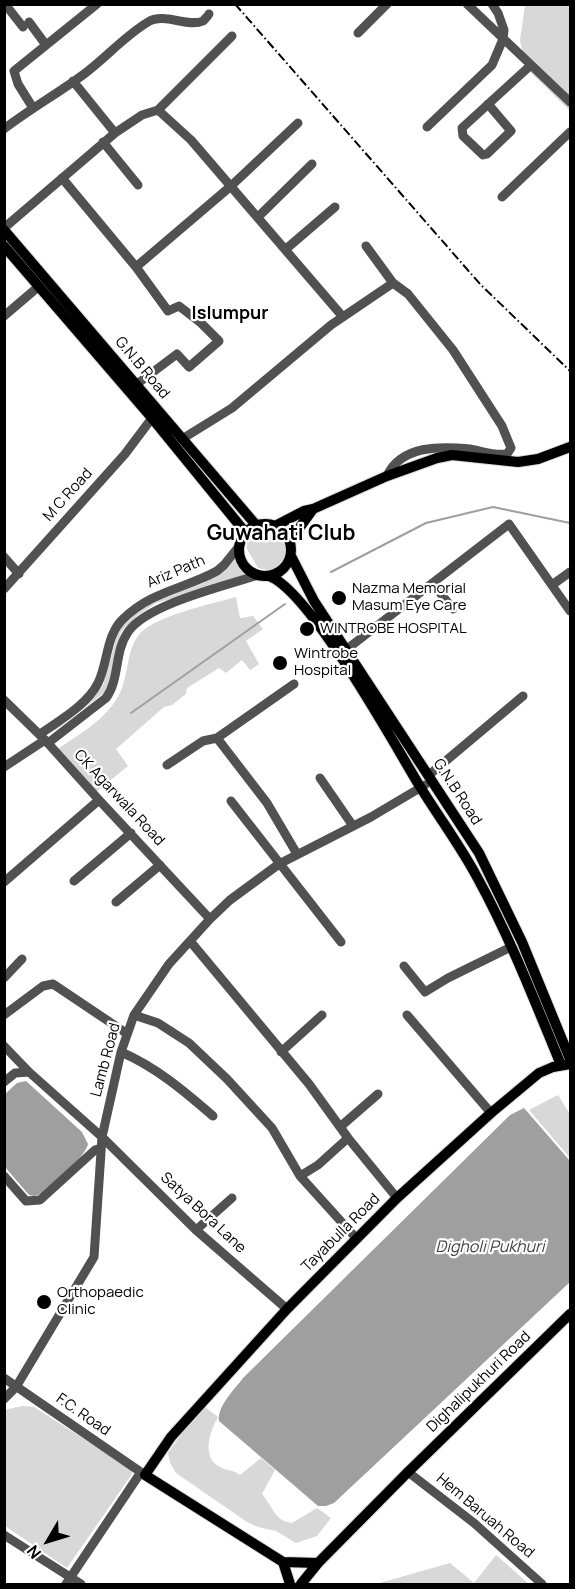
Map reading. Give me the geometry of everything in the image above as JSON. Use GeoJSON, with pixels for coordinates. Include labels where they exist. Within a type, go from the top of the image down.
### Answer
{"type":"FeatureCollection","features":[{"type":"Feature","properties":{"kind":"main road","name":"G.N.B Road"},"geometry":{"type":"LineString","coordinates":[[4,229],[256,525]]}},
{"type":"Feature","properties":{"kind":"main road","name":"G.N.B Road"},"geometry":{"type":"LineString","coordinates":[[4,246],[152,418],[245,532]]}},
{"type":"Feature","properties":{"kind":"main road"},"geometry":{"type":"LineString","coordinates":[[275,526],[304,511],[387,476],[437,458],[452,455],[508,462],[528,461],[549,456],[570,447]]}},
{"type":"Feature","properties":{"kind":"main road"},"geometry":{"type":"LineString","coordinates":[[290,541],[312,509]]}},
{"type":"Feature","properties":{"kind":"main road"},"geometry":{"type":"LineString","coordinates":[[264,524],[275,526],[286,534],[290,541],[291,556],[283,569],[263,575],[244,565],[239,552],[245,532],[256,525],[264,524]]}},
{"type":"Feature","properties":{"kind":"main road","name":"G.N.B Road"},"geometry":{"type":"LineString","coordinates":[[291,556],[307,588],[480,854],[522,942],[570,1059]]}},
{"type":"Feature","properties":{"kind":"main road","name":"G.N.B Road"},"geometry":{"type":"LineString","coordinates":[[263,575],[281,581],[291,591],[334,647],[477,877],[566,1065]]}},
{"type":"Feature","properties":{"kind":"main road","name":"Tayabulla Road"},"geometry":{"type":"LineString","coordinates":[[143,1474],[171,1437],[287,1309],[397,1198],[539,1073],[566,1065]]}},
{"type":"Feature","properties":{"kind":"main road","name":"Dighalipukhuri Road"},"geometry":{"type":"LineString","coordinates":[[301,1584],[318,1563],[408,1472],[570,1314]]}},
{"type":"Feature","properties":{"kind":"main road"},"geometry":{"type":"LineString","coordinates":[[143,1474],[284,1562],[318,1563]]}},
{"type":"Feature","properties":{"kind":"main road"},"geometry":{"type":"LineString","coordinates":[[284,1562],[290,1584]]}},
{"type":"Feature","properties":{"kind":"street"},"geometry":{"type":"LineString","coordinates":[[5,4],[46,45]]}},
{"type":"Feature","properties":{"kind":"street"},"geometry":{"type":"LineString","coordinates":[[33,108],[18,84],[14,71],[97,4]]}},
{"type":"Feature","properties":{"kind":"street"},"geometry":{"type":"LineString","coordinates":[[358,33],[387,4]]}},
{"type":"Feature","properties":{"kind":"street"},"geometry":{"type":"LineString","coordinates":[[466,4],[570,102]]}},
{"type":"Feature","properties":{"kind":"street"},"geometry":{"type":"LineString","coordinates":[[427,127],[492,65],[503,39],[502,25],[492,4]]}},
{"type":"Feature","properties":{"kind":"street"},"geometry":{"type":"LineString","coordinates":[[4,129],[73,81],[151,20],[203,21],[209,14]]}},
{"type":"Feature","properties":{"kind":"street"},"geometry":{"type":"LineString","coordinates":[[4,229],[103,142],[142,115],[158,110],[232,36]]}},
{"type":"Feature","properties":{"kind":"street"},"geometry":{"type":"LineString","coordinates":[[488,104],[511,130],[487,154],[483,155],[463,136],[462,128],[488,104],[531,65]]}},
{"type":"Feature","properties":{"kind":"street"},"geometry":{"type":"LineString","coordinates":[[73,81],[115,133]]}},
{"type":"Feature","properties":{"kind":"street"},"geometry":{"type":"LineString","coordinates":[[158,110],[191,140],[343,317]]}},
{"type":"Feature","properties":{"kind":"street"},"geometry":{"type":"LineString","coordinates":[[136,267],[231,186],[298,123]]}},
{"type":"Feature","properties":{"kind":"street"},"geometry":{"type":"LineString","coordinates":[[502,197],[570,132]]}},
{"type":"Feature","properties":{"kind":"street"},"geometry":{"type":"LineString","coordinates":[[103,142],[138,185]]}},
{"type":"Feature","properties":{"kind":"street"},"geometry":{"type":"LineString","coordinates":[[258,217],[312,164]]}},
{"type":"Feature","properties":{"kind":"street"},"geometry":{"type":"LineString","coordinates":[[62,178],[136,267],[168,311],[179,306],[219,341],[189,367],[177,354],[137,384]]}},
{"type":"Feature","properties":{"kind":"street"},"geometry":{"type":"LineString","coordinates":[[286,249],[335,207]]}},
{"type":"Feature","properties":{"kind":"street"},"geometry":{"type":"LineString","coordinates":[[366,246],[393,283],[408,294],[453,350],[502,426],[511,448],[507,454],[499,455],[471,449],[428,448],[417,451],[395,464],[387,476]]}},
{"type":"Feature","properties":{"kind":"street"},"geometry":{"type":"LineString","coordinates":[[182,439],[232,408],[343,317],[393,283]]}},
{"type":"Feature","properties":{"kind":"street"},"geometry":{"type":"LineString","coordinates":[[4,316],[38,287]]}},
{"type":"Feature","properties":{"kind":"street","name":"M C Road"},"geometry":{"type":"LineString","coordinates":[[4,589],[125,454],[152,418]]}},
{"type":"Feature","properties":{"kind":"street"},"geometry":{"type":"LineString","coordinates":[[347,650],[509,524],[570,611]]}},
{"type":"Feature","properties":{"kind":"street","name":"Ariz Path"},"geometry":{"type":"LineString","coordinates":[[44,739],[92,694],[103,672],[112,635],[123,619],[160,593],[217,571],[240,545]]}},
{"type":"Feature","properties":{"kind":"street"},"geometry":{"type":"LineString","coordinates":[[4,557],[19,574]]}},
{"type":"Feature","properties":{"kind":"street"},"geometry":{"type":"LineString","coordinates":[[552,585],[570,572]]}},
{"type":"Feature","properties":{"kind":"street","name":"Ariz Path"},"geometry":{"type":"LineString","coordinates":[[44,739],[106,698],[111,691],[124,640],[135,625],[156,610],[263,575]]}},
{"type":"Feature","properties":{"kind":"street"},"geometry":{"type":"LineString","coordinates":[[433,584],[453,609]]}},
{"type":"Feature","properties":{"kind":"street"},"geometry":{"type":"LineString","coordinates":[[167,765],[203,741],[217,738],[294,684]]}},
{"type":"Feature","properties":{"kind":"street","name":"Lamb Road"},"geometry":{"type":"LineString","coordinates":[[4,1399],[16,1387],[93,1257],[102,1137],[121,1052],[134,1015],[169,964],[230,900],[279,864],[372,817],[421,788],[523,696]]}},
{"type":"Feature","properties":{"kind":"street","name":"CK Agarwala Road"},"geometry":{"type":"LineString","coordinates":[[4,700],[44,739],[210,919]]}},
{"type":"Feature","properties":{"kind":"street"},"geometry":{"type":"LineString","coordinates":[[217,738],[267,803],[297,854]]}},
{"type":"Feature","properties":{"kind":"street"},"geometry":{"type":"LineString","coordinates":[[4,767],[44,739]]}},
{"type":"Feature","properties":{"kind":"street"},"geometry":{"type":"LineString","coordinates":[[320,778],[353,826]]}},
{"type":"Feature","properties":{"kind":"street"},"geometry":{"type":"LineString","coordinates":[[4,882],[99,800]]}},
{"type":"Feature","properties":{"kind":"street"},"geometry":{"type":"LineString","coordinates":[[231,801],[341,942]]}},
{"type":"Feature","properties":{"kind":"street"},"geometry":{"type":"LineString","coordinates":[[74,881],[131,833]]}},
{"type":"Feature","properties":{"kind":"street"},"geometry":{"type":"LineString","coordinates":[[116,903],[160,865]]}},
{"type":"Feature","properties":{"kind":"street"},"geometry":{"type":"LineString","coordinates":[[190,941],[309,1084],[348,1138],[397,1198]]}},
{"type":"Feature","properties":{"kind":"street"},"geometry":{"type":"LineString","coordinates":[[404,966],[425,992],[511,947]]}},
{"type":"Feature","properties":{"kind":"street"},"geometry":{"type":"LineString","coordinates":[[4,978],[22,959]]}},
{"type":"Feature","properties":{"kind":"street"},"geometry":{"type":"LineString","coordinates":[[4,1015],[43,986],[53,984],[126,1033]]}},
{"type":"Feature","properties":{"kind":"street"},"geometry":{"type":"LineString","coordinates":[[134,1015],[158,1023],[189,1043],[227,1079],[272,1128],[300,1176],[356,1238]]}},
{"type":"Feature","properties":{"kind":"street"},"geometry":{"type":"LineString","coordinates":[[281,1052],[322,1015]]}},
{"type":"Feature","properties":{"kind":"street"},"geometry":{"type":"LineString","coordinates":[[407,1016],[491,1113]]}},
{"type":"Feature","properties":{"kind":"street","name":"Satya Bora Lane"},"geometry":{"type":"LineString","coordinates":[[4,1046],[29,1072],[102,1137],[196,1230],[287,1309]]}},
{"type":"Feature","properties":{"kind":"street"},"geometry":{"type":"LineString","coordinates":[[121,1052],[138,1059],[178,1086],[213,1116]]}},
{"type":"Feature","properties":{"kind":"street"},"geometry":{"type":"LineString","coordinates":[[15,1058],[15,1073]]}},
{"type":"Feature","properties":{"kind":"street"},"geometry":{"type":"LineString","coordinates":[[4,1082],[15,1073],[29,1072]]}},
{"type":"Feature","properties":{"kind":"street"},"geometry":{"type":"LineString","coordinates":[[340,1127],[378,1094]]}},
{"type":"Feature","properties":{"kind":"street"},"geometry":{"type":"LineString","coordinates":[[300,1176],[318,1165],[348,1138]]}},
{"type":"Feature","properties":{"kind":"street"},"geometry":{"type":"LineString","coordinates":[[4,1176],[26,1201],[40,1200],[95,1150],[101,1148]]}},
{"type":"Feature","properties":{"kind":"street"},"geometry":{"type":"LineString","coordinates":[[196,1230],[232,1197]]}},
{"type":"Feature","properties":{"kind":"street","name":"F.C. Road"},"geometry":{"type":"LineString","coordinates":[[4,1378],[143,1474]]}},
{"type":"Feature","properties":{"kind":"street","name":"Hem Baruah Road"},"geometry":{"type":"LineString","coordinates":[[408,1472],[474,1523],[542,1584]]}},
{"type":"Feature","properties":{"kind":"street"},"geometry":{"type":"LineString","coordinates":[[68,1581],[143,1474]]}},
{"type":"Feature","properties":{"kind":"street"},"geometry":{"type":"LineString","coordinates":[[4,1535],[68,1581],[81,1584]]}},
{"type":"Feature","properties":{"kind":"shaded area"},"geometry":{"type":"Polygon","coordinates":[[[525,5],[570,5],[570,111],[526,68],[520,40],[525,5]]]}},
{"type":"Feature","properties":{"kind":"shaded area"},"geometry":{"type":"Polygon","coordinates":[[[267,528],[278,535],[288,551],[284,564],[272,571],[258,568],[247,549],[248,540],[252,534],[258,529],[267,528]]]}},
{"type":"Feature","properties":{"kind":"shaded area"},"geometry":{"type":"Polygon","coordinates":[[[235,559],[244,574],[249,577],[156,603],[137,616],[121,632],[110,682],[105,692],[56,730],[50,730],[91,699],[103,685],[119,629],[131,616],[165,596],[202,584],[235,559]]]}},
{"type":"Feature","properties":{"kind":"shaded area"},"geometry":{"type":"Polygon","coordinates":[[[236,597],[240,618],[253,616],[263,629],[246,641],[259,664],[250,670],[242,660],[226,673],[219,668],[187,688],[186,694],[172,705],[164,707],[116,749],[128,766],[95,793],[58,749],[96,722],[112,706],[123,685],[130,653],[138,636],[156,622],[236,597]]]}},
{"type":"Feature","properties":{"kind":"shaded area"},"geometry":{"type":"Polygon","coordinates":[[[558,1095],[570,1114],[570,1158],[529,1110],[558,1095]]]}},
{"type":"Feature","properties":{"kind":"shaded area"},"geometry":{"type":"Polygon","coordinates":[[[202,1405],[218,1417],[209,1444],[209,1452],[215,1464],[240,1475],[261,1458],[275,1470],[262,1494],[277,1516],[292,1523],[317,1508],[331,1518],[317,1536],[296,1543],[276,1531],[258,1527],[247,1522],[176,1473],[170,1463],[168,1453],[202,1405]]]}},
{"type":"Feature","properties":{"kind":"shaded area"},"geometry":{"type":"Polygon","coordinates":[[[22,1406],[34,1407],[131,1469],[132,1474],[67,1568],[5,1526],[4,1410],[22,1406]]]}},
{"type":"Feature","properties":{"kind":"shaded area"},"geometry":{"type":"Polygon","coordinates":[[[496,1555],[529,1584],[376,1584],[450,1563],[474,1583],[496,1555]]]}},
{"type":"Feature","properties":{"kind":"water"},"geometry":{"type":"Polygon","coordinates":[[[26,1081],[82,1132],[88,1144],[67,1172],[51,1187],[34,1196],[29,1195],[5,1167],[4,1095],[17,1083],[26,1081]]]}},
{"type":"Feature","properties":{"kind":"water","name":"Digholi Pukhuri"},"geometry":{"type":"Polygon","coordinates":[[[524,1108],[570,1161],[570,1282],[334,1503],[318,1506],[219,1421],[224,1404],[243,1378],[510,1115],[524,1108]]]}},
{"type":"Feature","properties":{"kind":"waterway"},"geometry":{"type":"LineString","coordinates":[[331,572],[426,523],[493,507],[570,523]]}},
{"type":"Feature","properties":{"kind":"waterway"},"geometry":{"type":"LineString","coordinates":[[131,713],[285,604]]}},
{"type":"Feature","properties":{"kind":"railway"},"geometry":{"type":"LineString","coordinates":[[235,4],[480,284],[570,371]]}},
{"type":"Feature","properties":{"kind":"place","name":"Nazma Memorial Masum Eye Care"},"geometry":{"type":"Point","coordinates":[339,598]}},
{"type":"Feature","properties":{"kind":"place","name":"WINTROBE HOSPITAL"},"geometry":{"type":"Point","coordinates":[307,629]}},
{"type":"Feature","properties":{"kind":"place","name":"Wintrobe Hospital"},"geometry":{"type":"Point","coordinates":[280,663]}},
{"type":"Feature","properties":{"kind":"place","name":"Orthopaedic Clinic"},"geometry":{"type":"Point","coordinates":[44,1302]}},
{"type":"Feature","properties":{"kind":"district","name":"Islumpur"},"geometry":{"type":"Point","coordinates":[230,314]}},
{"type":"Feature","properties":{"kind":"district","name":"Guwahati Club"},"geometry":{"type":"Point","coordinates":[281,534]}}]}
